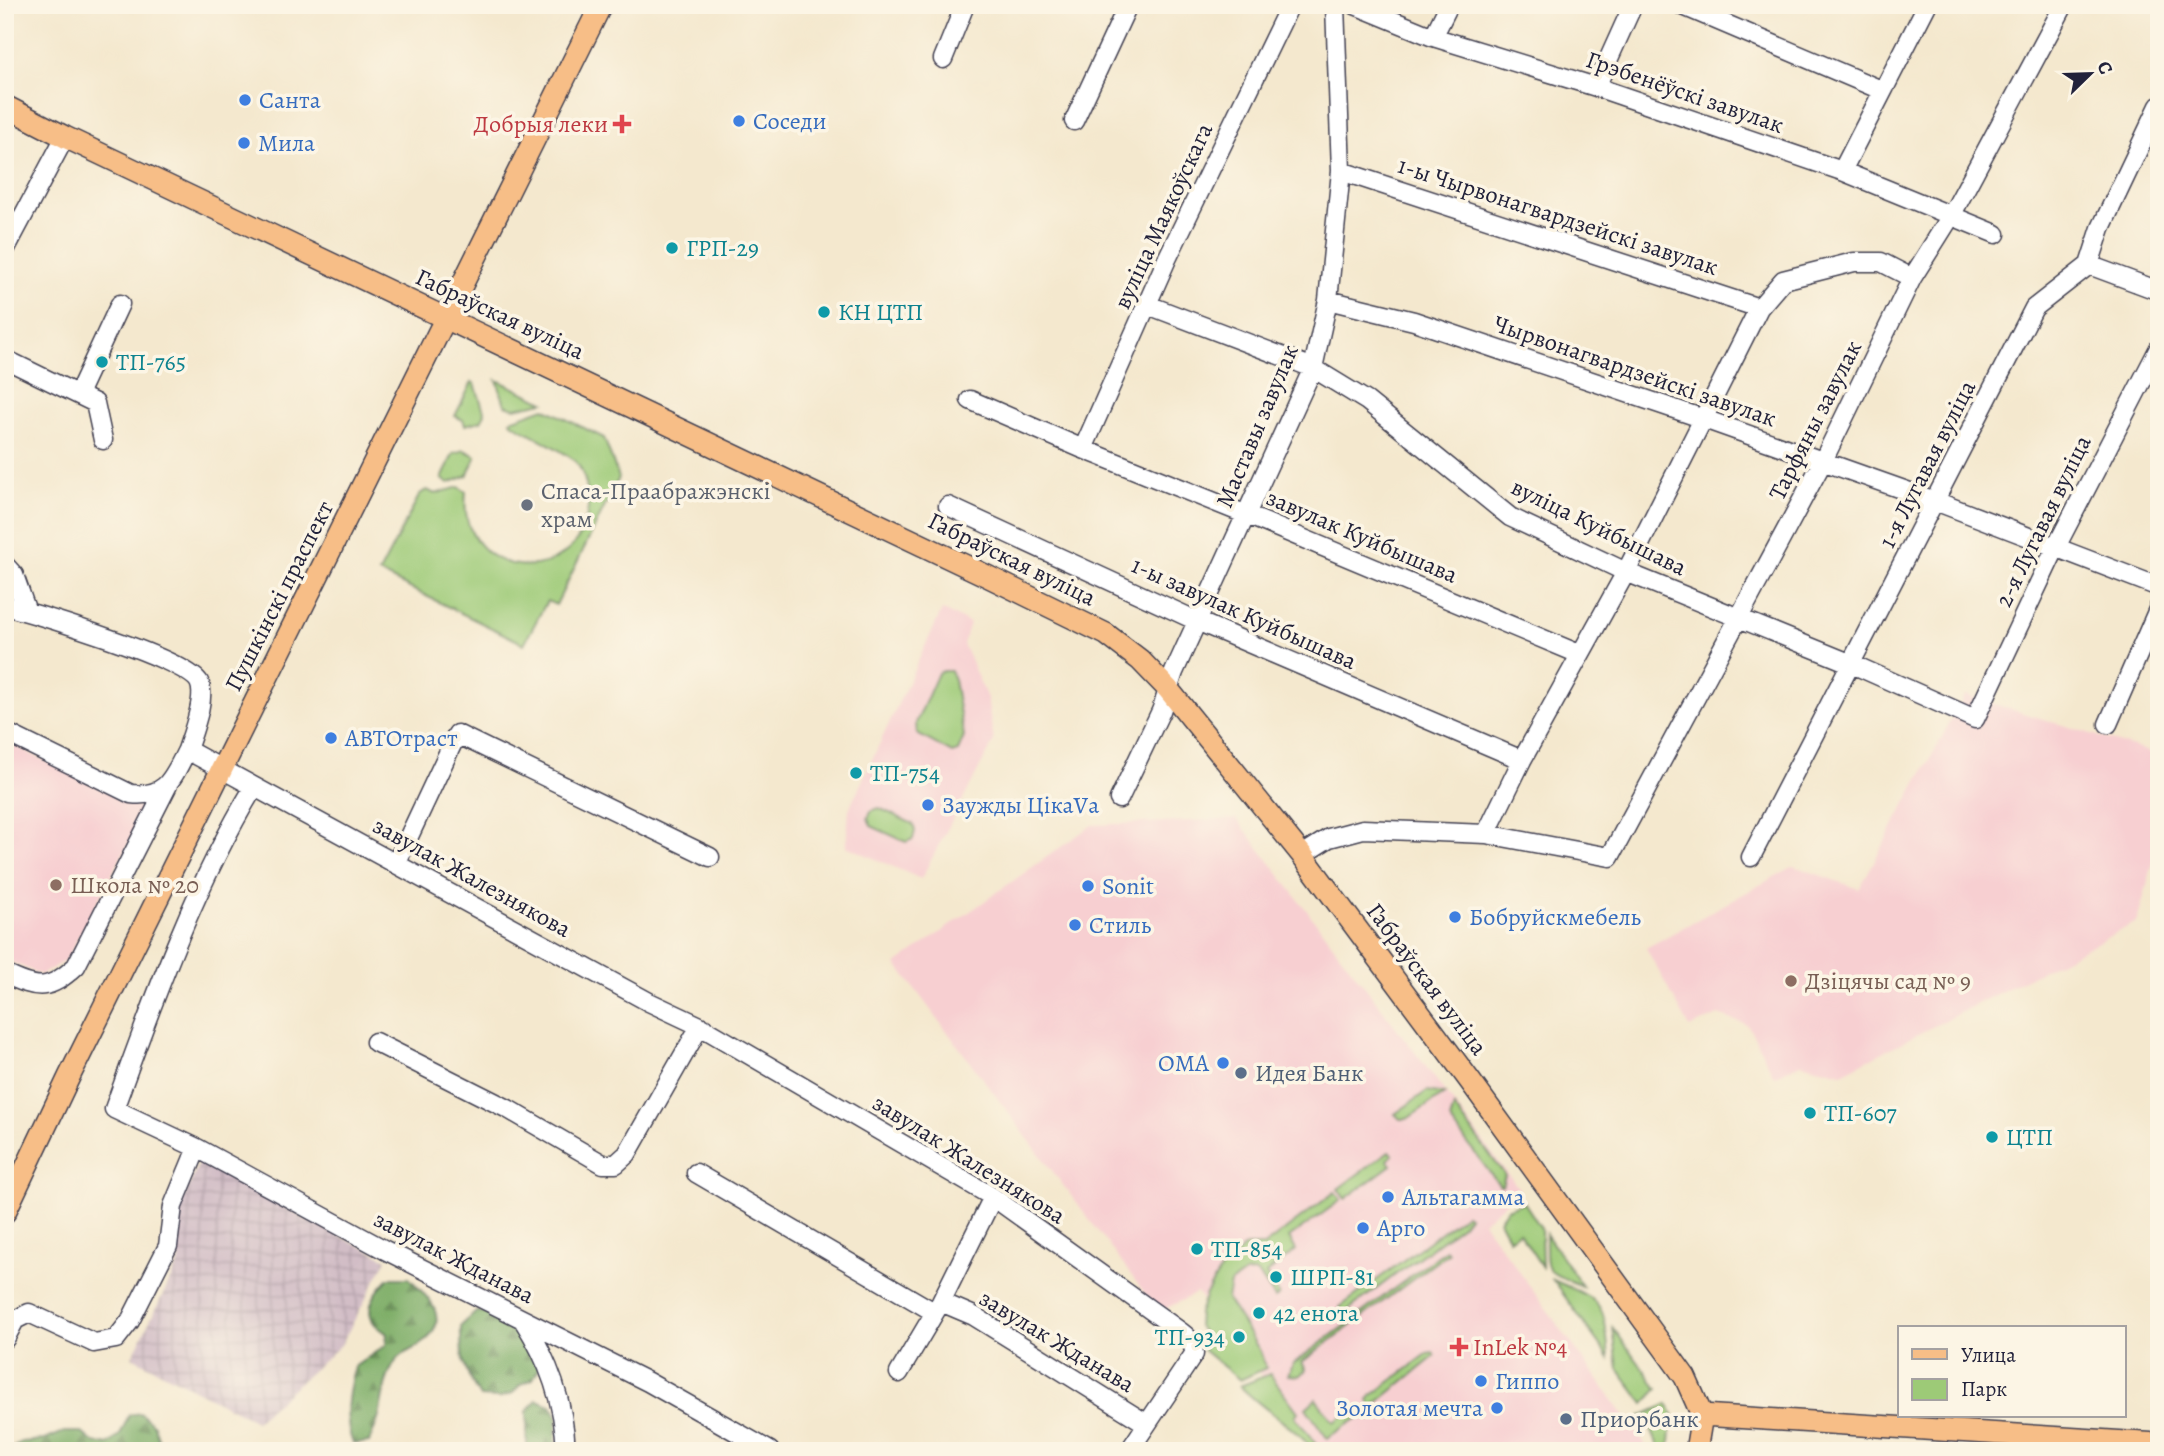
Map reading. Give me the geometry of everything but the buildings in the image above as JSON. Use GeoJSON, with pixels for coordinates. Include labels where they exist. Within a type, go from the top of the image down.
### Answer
{"type":"FeatureCollection","features":[{"type":"Feature","properties":{"kind":"main road","name":"Пушкінскі праспект"},"geometry":{"type":"LineString","coordinates":[[5,1212],[69,1077],[601,5]]}},
{"type":"Feature","properties":{"kind":"main road","name":"Габраўская вуліца"},"geometry":{"type":"LineString","coordinates":[[5,106],[1105,634],[1140,660],[1168,689],[1302,855],[1685,1377],[1702,1415]]}},
{"type":"Feature","properties":{"kind":"main road"},"geometry":{"type":"LineString","coordinates":[[1696,1451],[1702,1415],[2159,1444]]}},
{"type":"Feature","properties":{"kind":"street"},"geometry":{"type":"LineString","coordinates":[[943,59],[965,5]]}},
{"type":"Feature","properties":{"kind":"street"},"geometry":{"type":"LineString","coordinates":[[1074,121],[1128,5]]}},
{"type":"Feature","properties":{"kind":"street","name":"вуліца Маякоўскага"},"geometry":{"type":"LineString","coordinates":[[1083,450],[1167,259],[1290,5]]}},
{"type":"Feature","properties":{"kind":"street","name":"Маставы завулак"},"geometry":{"type":"LineString","coordinates":[[1119,799],[1161,711],[1197,621],[1313,368],[1328,300],[1341,171],[1335,5]]}},
{"type":"Feature","properties":{"kind":"street","name":"Грэбенёўскі завулак"},"geometry":{"type":"LineString","coordinates":[[1355,5],[1433,37],[1596,87],[1842,171],[1996,234]]}},
{"type":"Feature","properties":{"kind":"street"},"geometry":{"type":"LineString","coordinates":[[1433,37],[1449,5]]}},
{"type":"Feature","properties":{"kind":"street"},"geometry":{"type":"LineString","coordinates":[[1596,87],[1633,5]]}},
{"type":"Feature","properties":{"kind":"street"},"geometry":{"type":"LineString","coordinates":[[1681,5],[1881,90]]}},
{"type":"Feature","properties":{"kind":"street"},"geometry":{"type":"LineString","coordinates":[[1842,171],[1881,90],[1927,5]]}},
{"type":"Feature","properties":{"kind":"street","name":"Тарфяны завулак"},"geometry":{"type":"LineString","coordinates":[[1486,834],[1611,857],[1822,463],[1912,278],[1951,216],[2064,5]]}},
{"type":"Feature","properties":{"kind":"street"},"geometry":{"type":"LineString","coordinates":[[2159,106],[2101,228],[2089,265],[2159,291]]}},
{"type":"Feature","properties":{"kind":"street"},"geometry":{"type":"LineString","coordinates":[[5,250],[65,136]]}},
{"type":"Feature","properties":{"kind":"street","name":"1-ы Чырвонагвардзейскі завулак"},"geometry":{"type":"LineString","coordinates":[[1341,171],[1759,308]]}},
{"type":"Feature","properties":{"kind":"street"},"geometry":{"type":"LineString","coordinates":[[1302,855],[1329,838],[1363,829],[1486,834],[1522,760],[1626,572],[1759,308],[1783,281],[1854,262],[1881,262],[1912,278]]}},
{"type":"Feature","properties":{"kind":"street","name":"1-я Лугавая вуліца"},"geometry":{"type":"LineString","coordinates":[[1751,857],[2034,308],[2089,265]]}},
{"type":"Feature","properties":{"kind":"street","name":"Чырвонагвардзейскі завулак"},"geometry":{"type":"LineString","coordinates":[[1328,300],[1426,324],[1704,419],[1935,501],[2159,587]]}},
{"type":"Feature","properties":{"kind":"street"},"geometry":{"type":"LineString","coordinates":[[78,394],[120,304]]}},
{"type":"Feature","properties":{"kind":"street","name":"вуліца Куйбышава"},"geometry":{"type":"LineString","coordinates":[[1149,305],[1313,368],[1367,401],[1510,517],[1626,572],[1852,664],[1975,719]]}},
{"type":"Feature","properties":{"kind":"street","name":"2-я Лугавая вуліца"},"geometry":{"type":"LineString","coordinates":[[1975,719],[2056,547],[2159,348]]}},
{"type":"Feature","properties":{"kind":"street"},"geometry":{"type":"LineString","coordinates":[[5,359],[95,403],[103,440]]}},
{"type":"Feature","properties":{"kind":"street","name":"завулак Куйбышава"},"geometry":{"type":"LineString","coordinates":[[970,400],[1083,450],[1247,515],[1579,654]]}},
{"type":"Feature","properties":{"kind":"street","name":"1-ы завулак Куйбышава"},"geometry":{"type":"LineString","coordinates":[[948,506],[1197,621],[1522,760]]}},
{"type":"Feature","properties":{"kind":"street"},"geometry":{"type":"LineString","coordinates":[[5,565],[14,575],[27,612]]}},
{"type":"Feature","properties":{"kind":"street"},"geometry":{"type":"LineString","coordinates":[[5,606],[131,645],[192,674],[201,684],[201,699],[187,750],[76,966],[62,979],[47,987],[28,985],[5,974]]}},
{"type":"Feature","properties":{"kind":"street"},"geometry":{"type":"LineString","coordinates":[[2108,724],[2159,607]]}},
{"type":"Feature","properties":{"kind":"street"},"geometry":{"type":"LineString","coordinates":[[5,732],[131,794],[144,795],[168,785]]}},
{"type":"Feature","properties":{"kind":"street"},"geometry":{"type":"LineString","coordinates":[[397,863],[457,734],[710,857]]}},
{"type":"Feature","properties":{"kind":"street","name":"завулак Жалезнякова"},"geometry":{"type":"LineString","coordinates":[[187,750],[649,1002],[700,1026],[993,1198],[1190,1338],[1194,1354],[1147,1424]]}},
{"type":"Feature","properties":{"kind":"street","name":"завулак Жданава"},"geometry":{"type":"LineString","coordinates":[[254,787],[230,829],[164,969],[114,1109],[197,1148],[384,1250],[648,1382],[769,1451]]}},
{"type":"Feature","properties":{"kind":"street"},"geometry":{"type":"LineString","coordinates":[[375,1042],[509,1110],[603,1164],[616,1164],[627,1154],[700,1026]]}},
{"type":"Feature","properties":{"kind":"street"},"geometry":{"type":"LineString","coordinates":[[5,1339],[15,1320],[29,1313],[94,1343],[116,1339],[130,1321],[168,1245],[173,1206],[197,1148]]}},
{"type":"Feature","properties":{"kind":"street","name":"завулак Жданава"},"geometry":{"type":"LineString","coordinates":[[696,1173],[937,1307],[974,1317],[1147,1424]]}},
{"type":"Feature","properties":{"kind":"street","name":"завулак Жданава"},"geometry":{"type":"LineString","coordinates":[[899,1373],[937,1307],[993,1198]]}},
{"type":"Feature","properties":{"kind":"street"},"geometry":{"type":"LineString","coordinates":[[523,1320],[544,1356],[554,1381],[566,1451]]}},
{"type":"Feature","properties":{"kind":"street"},"geometry":{"type":"LineString","coordinates":[[1129,1451],[1147,1424]]}},
{"type":"Feature","properties":{"kind":"shaded area"},"geometry":{"type":"Polygon","coordinates":[[[942,610],[970,623],[963,644],[987,698],[994,741],[921,879],[846,846],[849,809],[942,610]]]}},
{"type":"Feature","properties":{"kind":"shaded area"},"geometry":{"type":"Polygon","coordinates":[[[1965,695],[2159,755],[2159,841],[2137,922],[1842,1073],[1801,1063],[1774,1076],[1748,1025],[1718,1015],[1690,1028],[1646,948],[1794,866],[1859,889],[1965,695]]]}},
{"type":"Feature","properties":{"kind":"shaded area","name":"Школа № 20"},"geometry":{"type":"Polygon","coordinates":[[[5,741],[146,811],[66,960],[41,975],[5,959],[5,741]]]}},
{"type":"Feature","properties":{"kind":"shaded area"},"geometry":{"type":"Polygon","coordinates":[[[1237,819],[1520,1190],[1483,1222],[1647,1447],[1647,1451],[1321,1451],[1197,1293],[1159,1312],[896,964],[1092,825],[1237,819]]]}},
{"type":"Feature","properties":{"kind":"shaded area"},"geometry":{"type":"Polygon","coordinates":[[[200,1161],[303,1218],[387,1259],[341,1345],[256,1421],[132,1357],[180,1260],[174,1246],[180,1207],[200,1161]]]}},
{"type":"Feature","properties":{"kind":"green space"},"geometry":{"type":"Polygon","coordinates":[[[497,380],[544,402],[515,408],[505,405],[497,380]]]}},
{"type":"Feature","properties":{"kind":"green space"},"geometry":{"type":"Polygon","coordinates":[[[472,382],[485,414],[481,421],[465,425],[463,420],[455,416],[472,382]]]}},
{"type":"Feature","properties":{"kind":"green space"},"geometry":{"type":"Polygon","coordinates":[[[544,408],[604,438],[619,478],[556,605],[547,601],[524,644],[379,573],[420,494],[427,490],[435,494],[459,487],[466,492],[468,522],[480,545],[498,559],[520,565],[543,563],[564,553],[580,535],[588,508],[584,477],[571,458],[511,420],[544,408]]]}},
{"type":"Feature","properties":{"kind":"green space"},"geometry":{"type":"Polygon","coordinates":[[[464,450],[476,456],[467,476],[449,483],[442,479],[453,454],[464,450]]]}},
{"type":"Feature","properties":{"kind":"green space"},"geometry":{"type":"Polygon","coordinates":[[[951,671],[954,680],[964,737],[958,751],[952,753],[917,734],[916,723],[938,673],[951,671]]]}},
{"type":"Feature","properties":{"kind":"green space"},"geometry":{"type":"Polygon","coordinates":[[[879,808],[913,824],[913,839],[906,842],[871,826],[868,818],[871,811],[879,808]]]}},
{"type":"Feature","properties":{"kind":"green space"},"geometry":{"type":"Polygon","coordinates":[[[1427,1091],[1444,1094],[1407,1119],[1400,1119],[1395,1114],[1427,1091]]]}},
{"type":"Feature","properties":{"kind":"green space"},"geometry":{"type":"Polygon","coordinates":[[[1454,1107],[1505,1175],[1502,1186],[1450,1120],[1454,1107]]]}},
{"type":"Feature","properties":{"kind":"green space"},"geometry":{"type":"Polygon","coordinates":[[[1389,1151],[1393,1155],[1387,1160],[1391,1165],[1345,1199],[1338,1189],[1389,1151]]]}},
{"type":"Feature","properties":{"kind":"green space"},"geometry":{"type":"Polygon","coordinates":[[[1335,1192],[1341,1200],[1289,1238],[1296,1250],[1266,1274],[1279,1295],[1275,1298],[1260,1276],[1254,1272],[1245,1273],[1230,1284],[1227,1299],[1260,1351],[1266,1368],[1240,1380],[1202,1349],[1209,1342],[1198,1326],[1199,1313],[1206,1294],[1224,1264],[1246,1246],[1264,1246],[1335,1192]]]}},
{"type":"Feature","properties":{"kind":"green space"},"geometry":{"type":"Polygon","coordinates":[[[1524,1202],[1541,1228],[1542,1267],[1519,1232],[1509,1239],[1499,1220],[1507,1209],[1524,1202]]]}},
{"type":"Feature","properties":{"kind":"green space"},"geometry":{"type":"Polygon","coordinates":[[[1466,1214],[1469,1216],[1462,1225],[1347,1311],[1340,1312],[1340,1307],[1466,1214]]]}},
{"type":"Feature","properties":{"kind":"green space"},"geometry":{"type":"Polygon","coordinates":[[[1546,1234],[1582,1286],[1549,1269],[1546,1234]]]}},
{"type":"Feature","properties":{"kind":"green space"},"geometry":{"type":"Polygon","coordinates":[[[1446,1250],[1448,1253],[1302,1362],[1306,1370],[1299,1376],[1288,1375],[1293,1364],[1446,1250]]]}},
{"type":"Feature","properties":{"kind":"green space"},"geometry":{"type":"Polygon","coordinates":[[[389,1278],[409,1278],[434,1307],[436,1324],[425,1341],[401,1356],[394,1364],[369,1442],[353,1444],[347,1415],[354,1367],[386,1345],[387,1334],[374,1323],[370,1311],[377,1293],[389,1278]]]}},
{"type":"Feature","properties":{"kind":"green space"},"geometry":{"type":"Polygon","coordinates":[[[1553,1280],[1583,1294],[1599,1306],[1605,1325],[1609,1358],[1553,1280]]]}},
{"type":"Feature","properties":{"kind":"green space"},"geometry":{"type":"Polygon","coordinates":[[[477,1311],[501,1318],[535,1353],[540,1366],[533,1379],[520,1385],[513,1393],[499,1398],[480,1397],[464,1363],[461,1326],[477,1311]]]}},
{"type":"Feature","properties":{"kind":"green space"},"geometry":{"type":"Polygon","coordinates":[[[1613,1328],[1658,1389],[1644,1404],[1618,1369],[1613,1328]]]}},
{"type":"Feature","properties":{"kind":"green space"},"geometry":{"type":"Polygon","coordinates":[[[1433,1353],[1435,1356],[1372,1407],[1368,1400],[1371,1396],[1427,1354],[1433,1353]]]}},
{"type":"Feature","properties":{"kind":"green space"},"geometry":{"type":"Polygon","coordinates":[[[1270,1374],[1298,1412],[1295,1416],[1321,1451],[1314,1451],[1297,1433],[1240,1386],[1270,1374]]]}},
{"type":"Feature","properties":{"kind":"green space"},"geometry":{"type":"Polygon","coordinates":[[[1316,1399],[1334,1422],[1351,1410],[1361,1416],[1327,1438],[1306,1408],[1316,1399]]]}},
{"type":"Feature","properties":{"kind":"green space"},"geometry":{"type":"Polygon","coordinates":[[[537,1400],[551,1405],[558,1418],[554,1451],[527,1451],[527,1411],[537,1400]]]}},
{"type":"Feature","properties":{"kind":"green space"},"geometry":{"type":"Polygon","coordinates":[[[1668,1404],[1673,1414],[1669,1451],[1660,1451],[1651,1429],[1641,1416],[1668,1404]]]}},
{"type":"Feature","properties":{"kind":"green space"},"geometry":{"type":"Polygon","coordinates":[[[140,1413],[154,1425],[162,1451],[9,1451],[21,1442],[44,1440],[64,1432],[81,1432],[93,1442],[108,1445],[120,1435],[129,1415],[140,1413]]]}},
{"type":"Feature","properties":{"kind":"place","name":"Санта"},"geometry":{"type":"Point","coordinates":[245,100]}},
{"type":"Feature","properties":{"kind":"place","name":"Соседи"},"geometry":{"type":"Point","coordinates":[739,121]}},
{"type":"Feature","properties":{"kind":"place","name":"Добрыя леки"},"geometry":{"type":"Point","coordinates":[622,124]}},
{"type":"Feature","properties":{"kind":"place","name":"Мила"},"geometry":{"type":"Point","coordinates":[244,143]}},
{"type":"Feature","properties":{"kind":"place","name":"ГРП-29"},"geometry":{"type":"Point","coordinates":[672,248]}},
{"type":"Feature","properties":{"kind":"place","name":"КН ЦТП"},"geometry":{"type":"Point","coordinates":[824,312]}},
{"type":"Feature","properties":{"kind":"place","name":"ТП-765"},"geometry":{"type":"Point","coordinates":[102,362]}},
{"type":"Feature","properties":{"kind":"place","name":"Спаса-Праабражэнскі храм"},"geometry":{"type":"Point","coordinates":[527,505]}},
{"type":"Feature","properties":{"kind":"place","name":"АВТОтраст"},"geometry":{"type":"Point","coordinates":[331,738]}},
{"type":"Feature","properties":{"kind":"place","name":"ТП-754"},"geometry":{"type":"Point","coordinates":[856,773]}},
{"type":"Feature","properties":{"kind":"place","name":"Заужды ЦікаVа"},"geometry":{"type":"Point","coordinates":[928,805]}},
{"type":"Feature","properties":{"kind":"place","name":"Школа № 20"},"geometry":{"type":"Point","coordinates":[56,885]}},
{"type":"Feature","properties":{"kind":"place","name":"Sonit"},"geometry":{"type":"Point","coordinates":[1088,886]}},
{"type":"Feature","properties":{"kind":"place","name":"Бобруйскмебель"},"geometry":{"type":"Point","coordinates":[1455,917]}},
{"type":"Feature","properties":{"kind":"place","name":"Стиль"},"geometry":{"type":"Point","coordinates":[1075,925]}},
{"type":"Feature","properties":{"kind":"place","name":"Дзіцячы сад № 9"},"geometry":{"type":"Point","coordinates":[1791,981]}},
{"type":"Feature","properties":{"kind":"place","name":"ОМА"},"geometry":{"type":"Point","coordinates":[1223,1063]}},
{"type":"Feature","properties":{"kind":"place","name":"Идея Банк"},"geometry":{"type":"Point","coordinates":[1241,1073]}},
{"type":"Feature","properties":{"kind":"place","name":"ТП-607"},"geometry":{"type":"Point","coordinates":[1810,1113]}},
{"type":"Feature","properties":{"kind":"place","name":"ЦТП"},"geometry":{"type":"Point","coordinates":[1992,1137]}},
{"type":"Feature","properties":{"kind":"place","name":"Альтагамма"},"geometry":{"type":"Point","coordinates":[1388,1197]}},
{"type":"Feature","properties":{"kind":"place","name":"Арго"},"geometry":{"type":"Point","coordinates":[1363,1228]}},
{"type":"Feature","properties":{"kind":"place","name":"ТП-854"},"geometry":{"type":"Point","coordinates":[1197,1249]}},
{"type":"Feature","properties":{"kind":"place","name":"ШРП-81"},"geometry":{"type":"Point","coordinates":[1276,1277]}},
{"type":"Feature","properties":{"kind":"place","name":"42 енота"},"geometry":{"type":"Point","coordinates":[1259,1313]}},
{"type":"Feature","properties":{"kind":"place","name":"ТП-934"},"geometry":{"type":"Point","coordinates":[1239,1337]}},
{"type":"Feature","properties":{"kind":"place","name":"InLek №4"},"geometry":{"type":"Point","coordinates":[1459,1347]}},
{"type":"Feature","properties":{"kind":"place","name":"Гиппо"},"geometry":{"type":"Point","coordinates":[1481,1381]}},
{"type":"Feature","properties":{"kind":"place","name":"Золотая мечта"},"geometry":{"type":"Point","coordinates":[1497,1408]}},
{"type":"Feature","properties":{"kind":"place","name":"Приорбанк"},"geometry":{"type":"Point","coordinates":[1566,1419]}}]}
